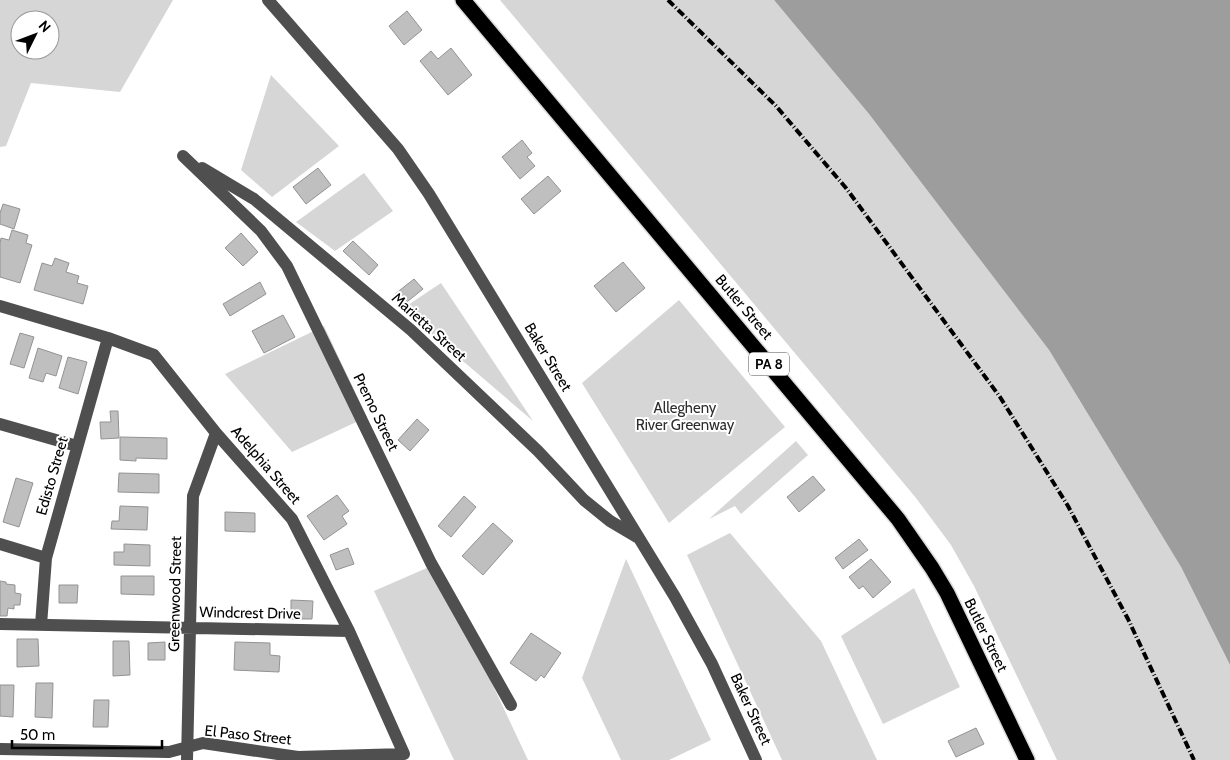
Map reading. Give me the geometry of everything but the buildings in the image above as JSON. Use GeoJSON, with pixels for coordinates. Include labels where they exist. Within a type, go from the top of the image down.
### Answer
{"type":"FeatureCollection","features":[{"type":"Feature","properties":{"kind":"highway","name":"Butler Street"},"geometry":{"type":"LineString","coordinates":[[463,0],[898,519],[947,593],[1027,760]]}},
{"type":"Feature","properties":{"kind":"street","name":"Baker Street"},"geometry":{"type":"LineString","coordinates":[[268,0],[380,128],[414,171],[694,629],[756,760]]}},
{"type":"Feature","properties":{"kind":"street","name":"Marietta Street"},"geometry":{"type":"LineString","coordinates":[[183,156],[254,199],[299,236],[411,330],[538,451],[584,500],[610,521],[640,538]]}},
{"type":"Feature","properties":{"kind":"street","name":"Premo Street"},"geometry":{"type":"LineString","coordinates":[[183,156],[261,231],[287,266],[431,563],[511,705]]}},
{"type":"Feature","properties":{"kind":"street","name":"Adelphia Street"},"geometry":{"type":"LineString","coordinates":[[0,306],[108,338],[154,356],[216,433],[292,519],[350,632],[404,754]]}},
{"type":"Feature","properties":{"kind":"street","name":"Edisto Street"},"geometry":{"type":"LineString","coordinates":[[41,625],[46,558],[108,338]]}},
{"type":"Feature","properties":{"kind":"street"},"geometry":{"type":"LineString","coordinates":[[0,424],[77,446]]}},
{"type":"Feature","properties":{"kind":"street","name":"Greenwood Street"},"geometry":{"type":"LineString","coordinates":[[187,754],[193,496],[216,433]]}},
{"type":"Feature","properties":{"kind":"street"},"geometry":{"type":"LineString","coordinates":[[0,544],[46,558]]}},
{"type":"Feature","properties":{"kind":"street","name":"Windcrest Drive"},"geometry":{"type":"LineString","coordinates":[[0,624],[350,632]]}},
{"type":"Feature","properties":{"kind":"street","name":"El Paso Street"},"geometry":{"type":"LineString","coordinates":[[0,749],[169,752],[187,754],[203,743],[298,757],[404,754]]}},
{"type":"Feature","properties":{"kind":"green space"},"geometry":{"type":"Polygon","coordinates":[[[0,0],[173,0],[120,92],[31,83],[6,146],[0,147],[0,0]]]}},
{"type":"Feature","properties":{"kind":"green space"},"geometry":{"type":"Polygon","coordinates":[[[500,0],[774,0],[869,114],[1049,350],[1181,567],[1230,665],[1230,760],[1057,760],[974,586],[951,545],[916,498],[500,0]]]}},
{"type":"Feature","properties":{"kind":"green space"},"geometry":{"type":"Polygon","coordinates":[[[271,75],[339,146],[272,197],[241,170],[271,75]]]}},
{"type":"Feature","properties":{"kind":"green space"},"geometry":{"type":"Polygon","coordinates":[[[364,173],[393,211],[335,251],[296,222],[364,173]]]}},
{"type":"Feature","properties":{"kind":"green space"},"geometry":{"type":"Polygon","coordinates":[[[441,283],[533,421],[402,309],[441,283]]]}},
{"type":"Feature","properties":{"kind":"green space","name":"Allegheny River Greenway"},"geometry":{"type":"Polygon","coordinates":[[[679,300],[785,427],[669,523],[582,383],[679,300]]]}},
{"type":"Feature","properties":{"kind":"green space"},"geometry":{"type":"Polygon","coordinates":[[[324,326],[367,417],[292,452],[225,374],[324,326]]]}},
{"type":"Feature","properties":{"kind":"green space"},"geometry":{"type":"Polygon","coordinates":[[[796,441],[808,455],[741,514],[735,506],[709,519],[796,441]]]}},
{"type":"Feature","properties":{"kind":"green space"},"geometry":{"type":"Polygon","coordinates":[[[730,533],[821,641],[877,760],[782,760],[687,555],[730,533]]]}},
{"type":"Feature","properties":{"kind":"green space"},"geometry":{"type":"Polygon","coordinates":[[[626,559],[711,740],[669,760],[621,760],[582,678],[626,559]]]}},
{"type":"Feature","properties":{"kind":"green space"},"geometry":{"type":"Polygon","coordinates":[[[436,564],[528,760],[454,760],[374,591],[436,564]]]}},
{"type":"Feature","properties":{"kind":"green space"},"geometry":{"type":"Polygon","coordinates":[[[914,588],[960,687],[883,724],[841,636],[914,588]]]}},
{"type":"Feature","properties":{"kind":"shaded area"},"geometry":{"type":"Polygon","coordinates":[[[774,0],[1230,0],[1230,665],[1181,567],[1049,350],[869,114],[774,0]]]}},
{"type":"Feature","properties":{"kind":"railway"},"geometry":{"type":"LineString","coordinates":[[668,0],[776,106],[846,188],[1000,397],[1068,506],[1128,619],[1194,760]]}}]}
